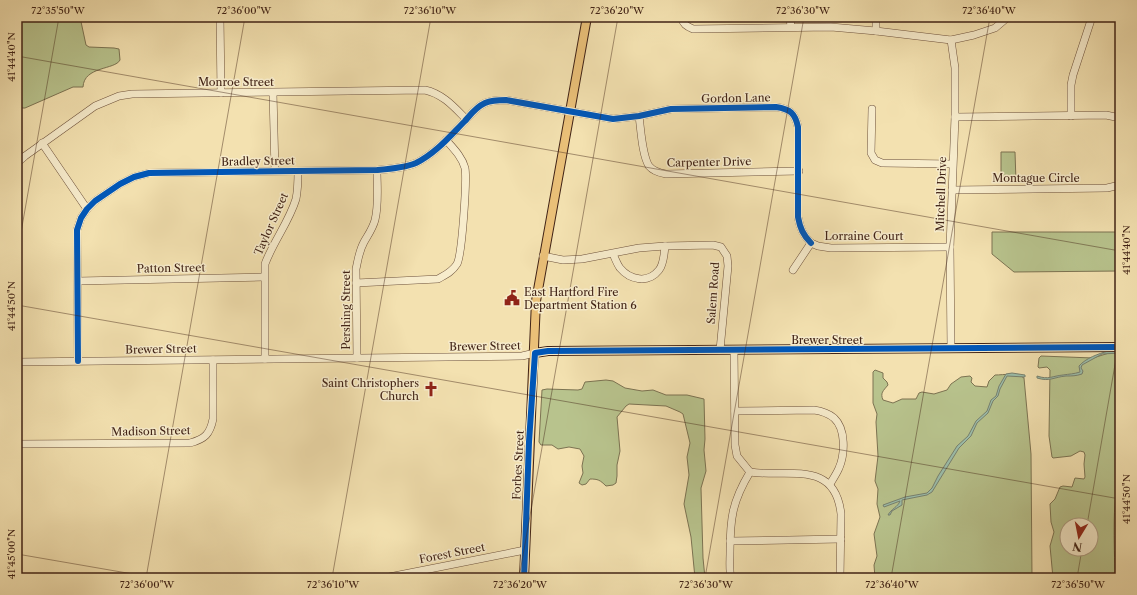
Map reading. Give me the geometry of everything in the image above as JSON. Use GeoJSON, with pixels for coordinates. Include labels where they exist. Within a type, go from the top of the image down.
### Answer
{"type":"FeatureCollection","features":[{"type":"Feature","properties":{"kind":"main road","name":"Forbes Street"},"geometry":{"type":"LineString","coordinates":[[524,578],[536,301],[586,17]]}},
{"type":"Feature","properties":{"kind":"main road","name":"Brewer Street"},"geometry":{"type":"LineString","coordinates":[[534,353],[548,351],[1120,347]]}},
{"type":"Feature","properties":{"kind":"street"},"geometry":{"type":"LineString","coordinates":[[220,17],[221,93]]}},
{"type":"Feature","properties":{"kind":"street"},"geometry":{"type":"LineString","coordinates":[[681,17],[682,22],[687,27],[693,29],[831,27],[951,40],[974,35],[995,28],[1008,17]]}},
{"type":"Feature","properties":{"kind":"street"},"geometry":{"type":"LineString","coordinates":[[790,17],[791,27]]}},
{"type":"Feature","properties":{"kind":"street"},"geometry":{"type":"LineString","coordinates":[[876,17],[876,31]]}},
{"type":"Feature","properties":{"kind":"street"},"geometry":{"type":"LineString","coordinates":[[1071,116],[1071,85],[1073,75],[1092,17]]}},
{"type":"Feature","properties":{"kind":"street","name":"Mitchell Drive"},"geometry":{"type":"LineString","coordinates":[[951,40],[955,68],[955,117],[950,247],[951,348]]}},
{"type":"Feature","properties":{"kind":"street","name":"Monroe Street"},"geometry":{"type":"LineString","coordinates":[[17,164],[42,143],[95,106],[119,96],[426,90],[434,92],[442,97],[466,119]]}},
{"type":"Feature","properties":{"kind":"street"},"geometry":{"type":"LineString","coordinates":[[273,93],[275,171]]}},
{"type":"Feature","properties":{"kind":"street","name":"Bradley Street"},"geometry":{"type":"LineString","coordinates":[[78,361],[77,230],[81,218],[87,209],[120,184],[134,177],[149,173],[377,170],[402,168],[416,163],[430,154],[446,140],[474,110],[485,103],[495,100],[506,100],[570,112]]}},
{"type":"Feature","properties":{"kind":"street","name":"Gordon Lane"},"geometry":{"type":"LineString","coordinates":[[570,112],[613,119],[639,116],[671,109],[784,108],[791,112],[796,118],[798,127],[798,217],[800,229],[811,243]]}},
{"type":"Feature","properties":{"kind":"street"},"geometry":{"type":"LineString","coordinates":[[872,109],[871,153],[875,160],[882,162],[952,164]]}},
{"type":"Feature","properties":{"kind":"street"},"geometry":{"type":"LineString","coordinates":[[955,117],[1106,115],[1120,118]]}},
{"type":"Feature","properties":{"kind":"street","name":"Carpenter Drive"},"geometry":{"type":"LineString","coordinates":[[639,116],[645,156],[650,166],[657,172],[666,174],[799,172]]}},
{"type":"Feature","properties":{"kind":"street"},"geometry":{"type":"LineString","coordinates":[[356,283],[438,279],[449,273],[458,263],[461,250],[466,180],[465,168],[460,156],[446,140]]}},
{"type":"Feature","properties":{"kind":"street"},"geometry":{"type":"LineString","coordinates":[[42,143],[87,209]]}},
{"type":"Feature","properties":{"kind":"street","name":"Pershing Street"},"geometry":{"type":"LineString","coordinates":[[358,358],[356,283],[358,256],[371,231],[377,207],[377,170]]}},
{"type":"Feature","properties":{"kind":"street","name":"Taylor Street"},"geometry":{"type":"LineString","coordinates":[[265,359],[265,264],[269,251],[290,215],[298,189],[298,171]]}},
{"type":"Feature","properties":{"kind":"street","name":"Montague Circle"},"geometry":{"type":"LineString","coordinates":[[952,190],[1107,188],[1120,185]]}},
{"type":"Feature","properties":{"kind":"street","name":"Lorraine Court"},"geometry":{"type":"LineString","coordinates":[[793,270],[811,243],[818,246],[831,248],[950,247]]}},
{"type":"Feature","properties":{"kind":"street","name":"Salem Road"},"geometry":{"type":"LineString","coordinates":[[543,256],[563,260],[582,259],[639,248],[713,245],[721,247],[727,256],[728,266],[720,350]]}},
{"type":"Feature","properties":{"kind":"street"},"geometry":{"type":"LineString","coordinates":[[613,254],[621,268],[630,276],[640,280],[651,277],[659,270],[664,259],[665,246]]}},
{"type":"Feature","properties":{"kind":"street","name":"Patton Street"},"geometry":{"type":"LineString","coordinates":[[78,281],[264,277]]}},
{"type":"Feature","properties":{"kind":"street"},"geometry":{"type":"LineString","coordinates":[[734,350],[734,445],[737,456],[750,472],[763,474],[795,473],[809,475],[821,478],[830,484],[840,504],[840,578]]}},
{"type":"Feature","properties":{"kind":"street","name":"Brewer Street"},"geometry":{"type":"LineString","coordinates":[[17,362],[522,356],[534,353]]}},
{"type":"Feature","properties":{"kind":"street","name":"Madison Street"},"geometry":{"type":"LineString","coordinates":[[17,444],[190,443],[199,441],[207,435],[211,428],[213,419],[213,360]]}},
{"type":"Feature","properties":{"kind":"street"},"geometry":{"type":"LineString","coordinates":[[735,411],[814,410],[825,412],[834,418],[840,427],[843,439],[843,452],[839,468],[830,484]]}},
{"type":"Feature","properties":{"kind":"street"},"geometry":{"type":"LineString","coordinates":[[731,578],[730,541],[733,507],[740,488],[750,472]]}},
{"type":"Feature","properties":{"kind":"street"},"geometry":{"type":"LineString","coordinates":[[730,541],[841,539]]}},
{"type":"Feature","properties":{"kind":"street","name":"Forest Street"},"geometry":{"type":"LineString","coordinates":[[384,578],[525,550]]}},
{"type":"Feature","properties":{"kind":"green space"},"geometry":{"type":"Polygon","coordinates":[[[17,17],[80,17],[86,45],[89,47],[119,49],[120,60],[117,63],[88,75],[83,87],[73,87],[25,108],[17,108],[17,17]]]}},
{"type":"Feature","properties":{"kind":"green space"},"geometry":{"type":"Polygon","coordinates":[[[1001,152],[1015,152],[1016,182],[1001,182],[1001,152]]]}},
{"type":"Feature","properties":{"kind":"green space"},"geometry":{"type":"Polygon","coordinates":[[[992,232],[1120,232],[1120,271],[1014,272],[992,254],[992,232]]]}},
{"type":"Feature","properties":{"kind":"green space"},"geometry":{"type":"Polygon","coordinates":[[[1109,353],[1120,353],[1120,482],[1115,499],[1114,513],[1115,578],[1053,578],[1050,546],[1054,532],[1051,522],[1050,504],[1055,499],[1060,487],[1072,487],[1075,478],[1084,479],[1085,455],[1084,452],[1080,451],[1071,456],[1052,457],[1049,436],[1050,370],[1047,367],[1038,367],[1039,358],[1041,356],[1093,358],[1109,353]]]}},
{"type":"Feature","properties":{"kind":"green space"},"geometry":{"type":"Polygon","coordinates":[[[875,370],[883,373],[883,378],[888,385],[882,394],[883,400],[893,403],[902,399],[916,399],[919,393],[922,392],[934,394],[947,390],[951,384],[961,377],[970,376],[972,378],[971,382],[975,386],[987,387],[989,381],[995,375],[1014,374],[1024,378],[1031,454],[1032,578],[875,578],[874,565],[877,556],[874,534],[880,517],[877,504],[878,489],[875,481],[878,456],[877,414],[873,403],[873,372],[875,370]]]}},
{"type":"Feature","properties":{"kind":"green space"},"geometry":{"type":"Polygon","coordinates":[[[606,380],[613,381],[625,388],[642,391],[653,390],[666,395],[687,395],[704,399],[704,450],[706,471],[701,488],[705,578],[695,578],[691,537],[684,504],[689,475],[687,457],[690,443],[683,414],[666,406],[629,404],[626,406],[617,417],[620,451],[617,465],[616,483],[613,485],[606,486],[599,480],[590,479],[586,484],[582,485],[579,483],[583,473],[582,466],[584,456],[580,449],[569,447],[558,449],[552,445],[541,445],[539,442],[542,390],[578,390],[582,389],[585,382],[606,380]]]}},
{"type":"Feature","properties":{"kind":"shaded area"},"geometry":{"type":"Polygon","coordinates":[[[1108,351],[1120,351],[1120,353],[1102,354],[1082,365],[1082,374],[1049,379],[1037,378],[1037,376],[1048,378],[1080,372],[1079,366],[1085,361],[1108,351]]]}},
{"type":"Feature","properties":{"kind":"shaded area"},"geometry":{"type":"Polygon","coordinates":[[[1012,373],[1025,375],[1025,377],[1007,376],[988,413],[977,423],[971,436],[959,448],[932,492],[927,495],[902,500],[902,505],[888,515],[900,501],[884,507],[883,505],[905,497],[927,493],[932,488],[957,446],[968,436],[976,421],[987,411],[991,400],[996,396],[999,386],[1006,374],[1012,373]]]}},
{"type":"Feature","properties":{"kind":"cycle path"},"geometry":{"type":"LineString","coordinates":[[78,361],[77,230],[81,218],[87,209],[95,201],[120,184],[134,177],[149,173],[377,170],[411,165],[430,155],[436,150],[476,109],[485,103],[493,101],[506,100],[613,119],[639,116],[671,109],[776,107],[785,109],[791,112],[798,127],[798,217],[802,231],[811,243]]}},
{"type":"Feature","properties":{"kind":"cycle path"},"geometry":{"type":"LineString","coordinates":[[524,578],[529,442],[535,353],[548,351],[1120,347]]}},
{"type":"Feature","properties":{"kind":"place","name":"East Hartford Fire Department Station 6"},"geometry":{"type":"Point","coordinates":[512,298]}},
{"type":"Feature","properties":{"kind":"place","name":"Saint Christophers Church"},"geometry":{"type":"Point","coordinates":[431,389]}}]}
